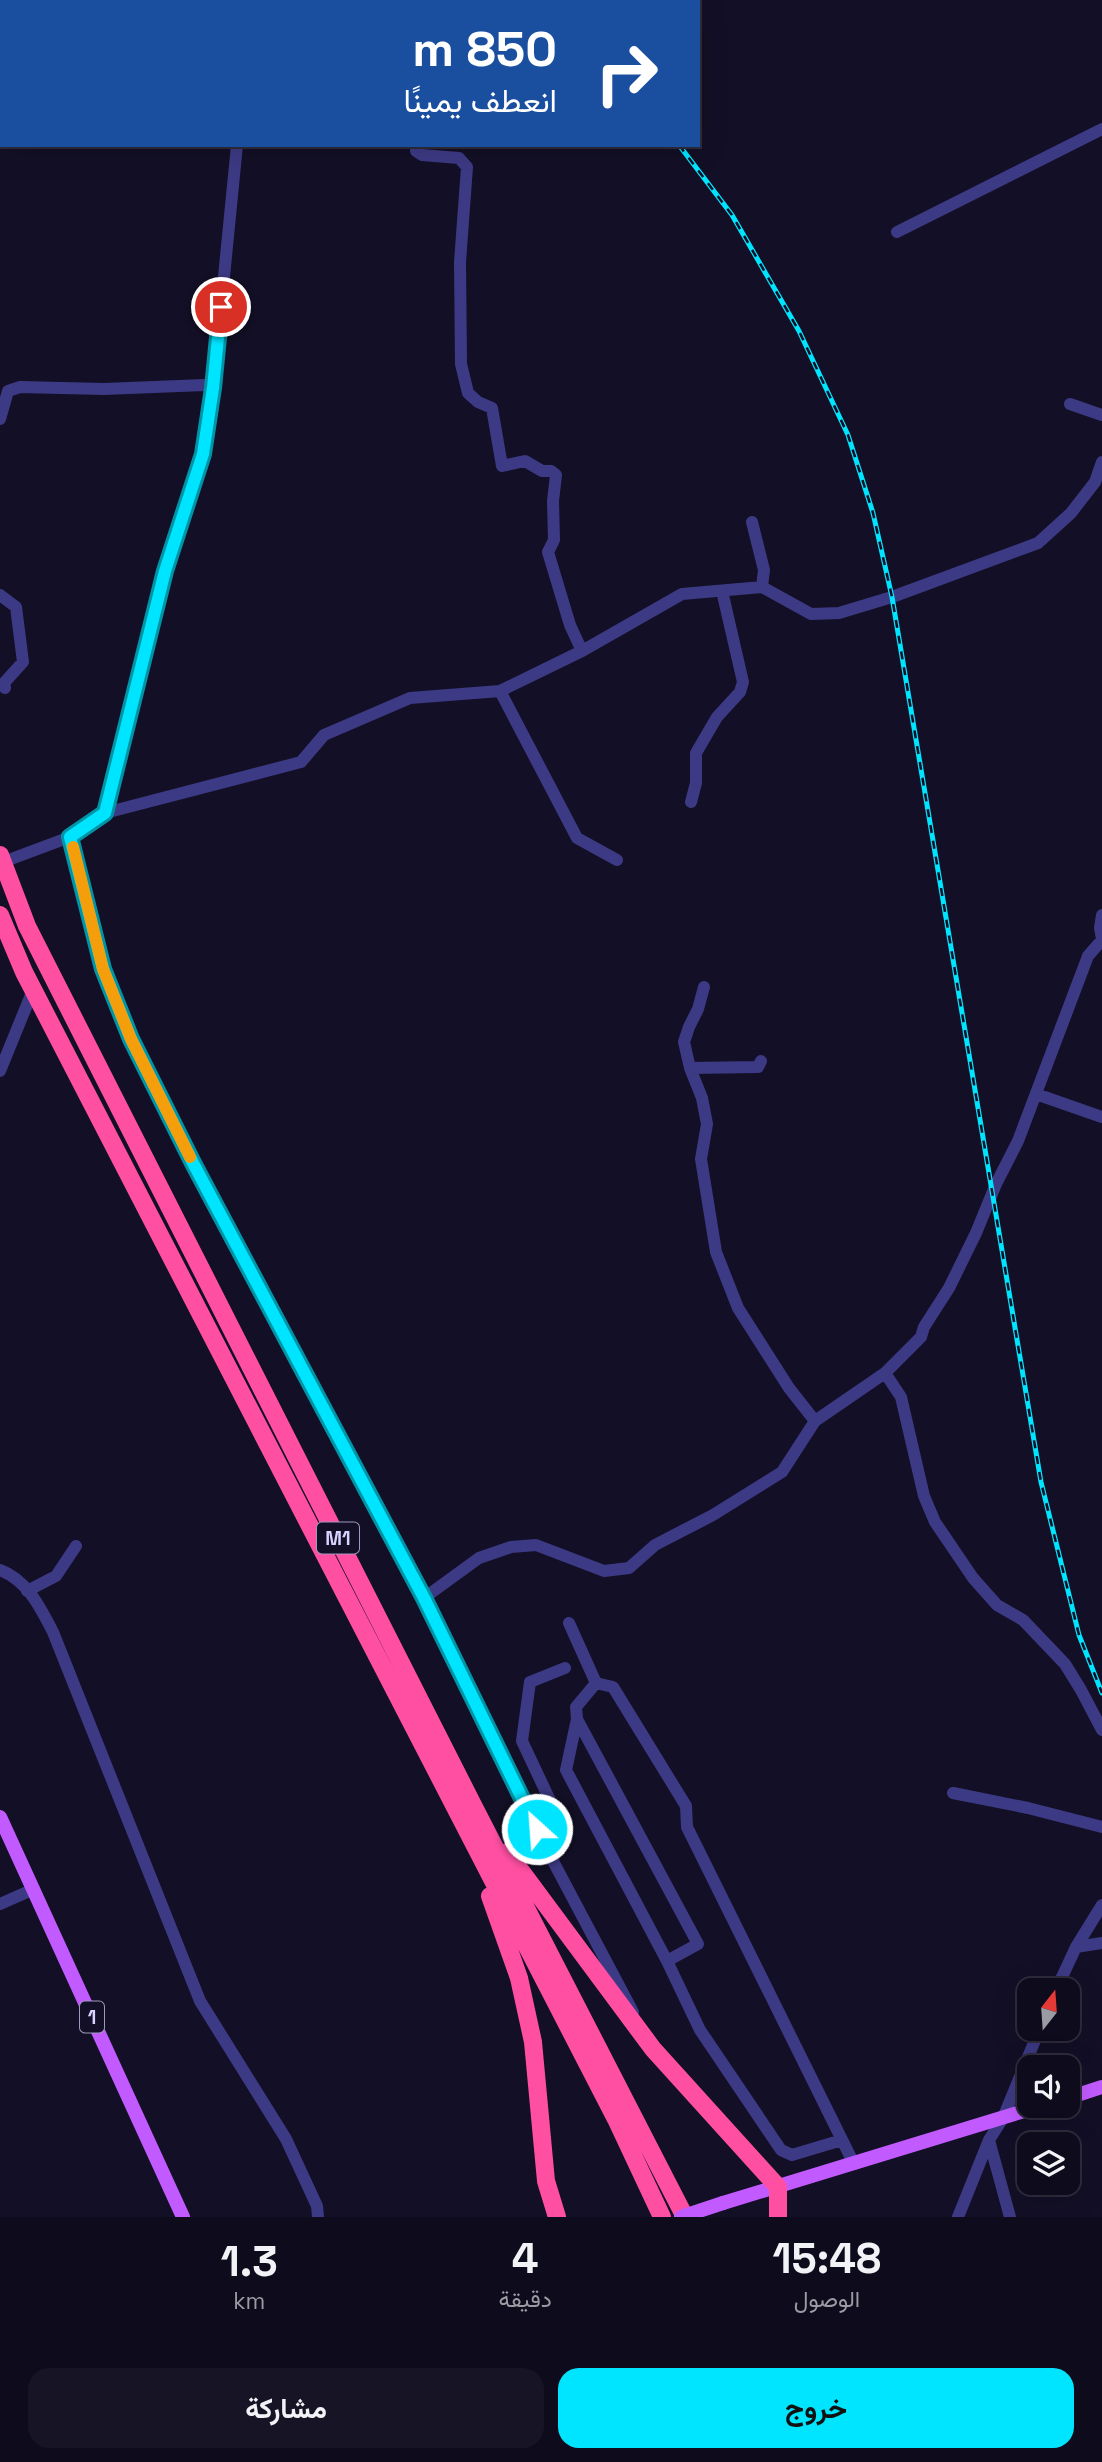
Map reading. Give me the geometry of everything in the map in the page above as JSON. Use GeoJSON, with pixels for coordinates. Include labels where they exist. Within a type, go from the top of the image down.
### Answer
{"type":"FeatureCollection","features":[{"type":"Feature","properties":{"kind":"highway","name":"M1"},"geometry":{"type":"LineString","coordinates":[[1,858],[27,926],[683,2217]]}},
{"type":"Feature","properties":{"kind":"highway","name":"M1"},"geometry":{"type":"LineString","coordinates":[[0,915],[33,990],[616,2119],[662,2217]]}},
{"type":"Feature","properties":{"kind":"highway"},"geometry":{"type":"LineString","coordinates":[[474,1807],[653,2049],[778,2187],[778,2217]]}},
{"type":"Feature","properties":{"kind":"highway"},"geometry":{"type":"LineString","coordinates":[[470,1837],[519,1978],[533,2042],[546,2181],[557,2217]]}},
{"type":"Feature","properties":{"kind":"main road","name":"1"},"geometry":{"type":"LineString","coordinates":[[0,1817],[183,2217]]}},
{"type":"Feature","properties":{"kind":"main road"},"geometry":{"type":"LineString","coordinates":[[1080,2094],[1102,2087]]}},
{"type":"Feature","properties":{"kind":"main road"},"geometry":{"type":"LineString","coordinates":[[683,2217],[1017,2114]]}},
{"type":"Feature","properties":{"kind":"street"},"geometry":{"type":"LineString","coordinates":[[897,232],[1102,129]]}},
{"type":"Feature","properties":{"kind":"street"},"geometry":{"type":"LineString","coordinates":[[105,813],[165,571],[203,454],[213,388],[237,147]]}},
{"type":"Feature","properties":{"kind":"street"},"geometry":{"type":"LineString","coordinates":[[416,147],[416,151],[422,155],[459,159],[467,167],[460,262],[461,364],[468,394],[492,408],[502,466],[525,461],[542,471],[551,471],[556,475],[553,501],[554,541],[548,552],[570,625],[582,651]]}},
{"type":"Feature","properties":{"kind":"street"},"geometry":{"type":"LineString","coordinates":[[0,419],[8,391],[20,387],[104,389],[204,385],[213,388]]}},
{"type":"Feature","properties":{"kind":"street"},"geometry":{"type":"LineString","coordinates":[[1069,404],[1102,415]]}},
{"type":"Feature","properties":{"kind":"street"},"geometry":{"type":"LineString","coordinates":[[1,858],[70,837],[105,813],[301,762],[324,735],[410,698],[500,691],[582,651],[682,594],[762,587],[811,614],[839,613],[917,588],[1038,543],[1071,513],[1095,482],[1102,462]]}},
{"type":"Feature","properties":{"kind":"street"},"geometry":{"type":"LineString","coordinates":[[752,522],[764,570],[762,587]]}},
{"type":"Feature","properties":{"kind":"street"},"geometry":{"type":"LineString","coordinates":[[691,802],[696,783],[696,753],[718,717],[740,692],[743,682],[722,591]]}},
{"type":"Feature","properties":{"kind":"street"},"geometry":{"type":"LineString","coordinates":[[0,595],[16,607],[23,662],[4,683],[5,688]]}},
{"type":"Feature","properties":{"kind":"street"},"geometry":{"type":"LineString","coordinates":[[500,691],[577,838],[617,860]]}},
{"type":"Feature","properties":{"kind":"street"},"geometry":{"type":"LineString","coordinates":[[70,837],[103,969],[131,1039],[193,1163],[424,1598],[547,1848],[653,2049]]}},
{"type":"Feature","properties":{"kind":"street"},"geometry":{"type":"LineString","coordinates":[[424,1598],[479,1558],[511,1547],[536,1545],[604,1571],[629,1567],[655,1545],[723,1509],[782,1472],[815,1421],[885,1373],[921,1337],[924,1327],[949,1288],[1018,1141],[1088,956],[1102,939],[1102,915]]}},
{"type":"Feature","properties":{"kind":"street"},"geometry":{"type":"LineString","coordinates":[[704,987],[684,1042],[690,1068],[702,1098],[707,1124],[701,1159],[716,1252],[738,1308],[789,1388],[815,1421]]}},
{"type":"Feature","properties":{"kind":"street"},"geometry":{"type":"LineString","coordinates":[[0,1071],[33,990]]}},
{"type":"Feature","properties":{"kind":"street"},"geometry":{"type":"LineString","coordinates":[[690,1068],[758,1067],[761,1061]]}},
{"type":"Feature","properties":{"kind":"street"},"geometry":{"type":"LineString","coordinates":[[1036,1094],[1102,1116]]}},
{"type":"Feature","properties":{"kind":"street"},"geometry":{"type":"LineString","coordinates":[[885,1373],[901,1397],[924,1496],[935,1522],[974,1578],[997,1605],[1023,1620],[1065,1664],[1082,1690],[1102,1730]]}},
{"type":"Feature","properties":{"kind":"street"},"geometry":{"type":"LineString","coordinates":[[27,1591],[56,1576],[76,1546]]}},
{"type":"Feature","properties":{"kind":"street"},"geometry":{"type":"LineString","coordinates":[[0,1570],[13,1575],[37,1602],[53,1632],[200,2001],[286,2139],[317,2206],[317,2217]]}},
{"type":"Feature","properties":{"kind":"street"},"geometry":{"type":"LineString","coordinates":[[569,1623],[596,1683]]}},
{"type":"Feature","properties":{"kind":"street"},"geometry":{"type":"LineString","coordinates":[[547,1848],[563,1828],[522,1741],[525,1706],[530,1682],[565,1668]]}},
{"type":"Feature","properties":{"kind":"street"},"geometry":{"type":"LineString","coordinates":[[596,1683],[576,1707],[577,1719],[566,1770],[667,1961],[700,2030],[781,2150],[792,2155],[842,2140]]}},
{"type":"Feature","properties":{"kind":"street"},"geometry":{"type":"LineString","coordinates":[[596,1683],[613,1687],[686,1806],[688,1827],[854,2164]]}},
{"type":"Feature","properties":{"kind":"street"},"geometry":{"type":"LineString","coordinates":[[577,1719],[698,1944],[667,1961]]}},
{"type":"Feature","properties":{"kind":"street"},"geometry":{"type":"LineString","coordinates":[[953,1793],[1102,1827]]}},
{"type":"Feature","properties":{"kind":"street"},"geometry":{"type":"LineString","coordinates":[[0,1904],[34,1889]]}},
{"type":"Feature","properties":{"kind":"street"},"geometry":{"type":"LineString","coordinates":[[1062,1978],[1076,1947],[1102,1905]]}},
{"type":"Feature","properties":{"kind":"street"},"geometry":{"type":"LineString","coordinates":[[1076,1947],[1102,1943]]}},
{"type":"Feature","properties":{"kind":"street"},"geometry":{"type":"LineString","coordinates":[[958,2217],[989,2140],[1003,2118],[1035,2041]]}},
{"type":"Feature","properties":{"kind":"street"},"geometry":{"type":"LineString","coordinates":[[989,2140],[1010,2217]]}},
{"type":"Feature","properties":{"kind":"railway"},"geometry":{"type":"LineString","coordinates":[[681,147],[732,215],[799,331],[848,435],[873,513],[892,597],[1041,1482],[1079,1635],[1102,1693]]}},
{"type":"Feature","properties":{"kind":"slow traffic"},"geometry":{"type":"LineString","coordinates":[[73,847],[103,969],[131,1039],[190,1157]]}},
{"type":"Feature","properties":{"kind":"route"},"geometry":{"type":"LineString","coordinates":[[221,307],[203,454],[165,571],[105,813],[70,837],[103,969],[131,1039],[193,1163],[424,1598],[537,1829]]}}]}
